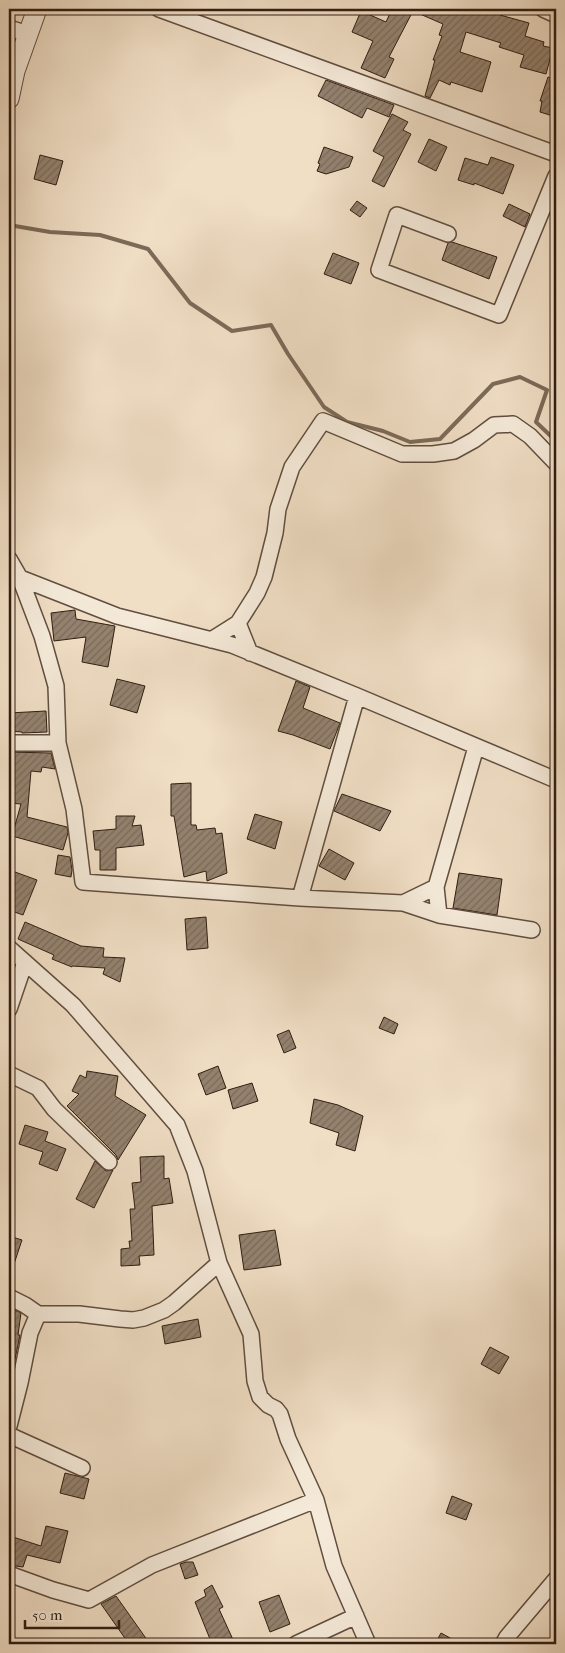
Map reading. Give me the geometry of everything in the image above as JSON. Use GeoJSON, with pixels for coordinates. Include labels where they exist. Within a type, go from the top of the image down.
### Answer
{"type":"FeatureCollection","features":[{"type":"Feature","properties":{"kind":"street"},"geometry":{"type":"LineString","coordinates":[[9,99],[16,71],[37,9]]}},
{"type":"Feature","properties":{"kind":"street"},"geometry":{"type":"LineString","coordinates":[[160,9],[556,154]]}},
{"type":"Feature","properties":{"kind":"street"},"geometry":{"type":"LineString","coordinates":[[543,9],[556,15]]}},
{"type":"Feature","properties":{"kind":"street"},"geometry":{"type":"LineString","coordinates":[[9,28],[28,34]]}},
{"type":"Feature","properties":{"kind":"street"},"geometry":{"type":"LineString","coordinates":[[448,234],[397,215],[379,270],[499,315],[555,187]]}},
{"type":"Feature","properties":{"kind":"street"},"geometry":{"type":"LineString","coordinates":[[211,640],[238,623],[257,593],[264,577],[275,533],[278,509],[292,467],[323,421],[402,454],[433,454],[454,451],[474,440],[494,425],[513,424],[530,436],[556,463]]}},
{"type":"Feature","properties":{"kind":"street"},"geometry":{"type":"LineString","coordinates":[[9,559],[42,636],[56,686],[58,743],[74,809],[83,882],[300,898],[403,903],[439,916],[532,930]]}},
{"type":"Feature","properties":{"kind":"street"},"geometry":{"type":"LineString","coordinates":[[15,576],[117,616],[232,646],[357,696],[556,780]]}},
{"type":"Feature","properties":{"kind":"street"},"geometry":{"type":"LineString","coordinates":[[238,623],[250,653]]}},
{"type":"Feature","properties":{"kind":"street"},"geometry":{"type":"LineString","coordinates":[[300,898],[357,696]]}},
{"type":"Feature","properties":{"kind":"street"},"geometry":{"type":"LineString","coordinates":[[9,743],[58,743]]}},
{"type":"Feature","properties":{"kind":"street"},"geometry":{"type":"LineString","coordinates":[[439,916],[436,887],[476,747]]}},
{"type":"Feature","properties":{"kind":"street"},"geometry":{"type":"LineString","coordinates":[[403,903],[436,887]]}},
{"type":"Feature","properties":{"kind":"street"},"geometry":{"type":"LineString","coordinates":[[9,948],[73,1005],[177,1125],[196,1171],[219,1263],[251,1334],[255,1381],[260,1397],[280,1414],[288,1439],[316,1500],[334,1566],[368,1644]]}},
{"type":"Feature","properties":{"kind":"street"},"geometry":{"type":"LineString","coordinates":[[9,1008],[25,962]]}},
{"type":"Feature","properties":{"kind":"street"},"geometry":{"type":"LineString","coordinates":[[9,1074],[38,1088],[54,1109],[110,1162]]}},
{"type":"Feature","properties":{"kind":"street"},"geometry":{"type":"LineString","coordinates":[[9,1297],[38,1314],[79,1314],[133,1320],[164,1310],[219,1263]]}},
{"type":"Feature","properties":{"kind":"street"},"geometry":{"type":"LineString","coordinates":[[9,1426],[30,1333],[38,1314]]}},
{"type":"Feature","properties":{"kind":"street"},"geometry":{"type":"LineString","coordinates":[[9,1435],[82,1468]]}},
{"type":"Feature","properties":{"kind":"street"},"geometry":{"type":"LineString","coordinates":[[9,1574],[53,1590],[89,1600],[152,1565],[316,1500]]}},
{"type":"Feature","properties":{"kind":"street"},"geometry":{"type":"LineString","coordinates":[[503,1644],[556,1580]]}},
{"type":"Feature","properties":{"kind":"street"},"geometry":{"type":"LineString","coordinates":[[296,1644],[356,1616]]}},
{"type":"Feature","properties":{"kind":"building"},"geometry":{"type":"Polygon","coordinates":[[[392,9],[502,9],[500,15],[529,23],[525,36],[544,42],[543,46],[553,48],[546,74],[520,67],[524,55],[499,47],[501,43],[466,32],[460,52],[491,62],[482,92],[451,82],[450,85],[439,80],[430,98],[425,96],[435,60],[433,60],[442,36],[439,35],[443,24],[413,11],[389,57],[394,59],[385,78],[361,68],[373,41],[352,32],[361,11],[386,22],[392,9]]]}},
{"type":"Feature","properties":{"kind":"building"},"geometry":{"type":"Polygon","coordinates":[[[548,77],[556,80],[556,117],[540,112],[542,101],[540,101],[548,77]]]}},
{"type":"Feature","properties":{"kind":"building"},"geometry":{"type":"Polygon","coordinates":[[[326,80],[394,105],[389,117],[367,108],[362,118],[318,96],[326,80]]]}},
{"type":"Feature","properties":{"kind":"building"},"geometry":{"type":"Polygon","coordinates":[[[392,114],[408,122],[403,130],[411,134],[384,187],[372,181],[384,157],[373,151],[392,114]]]}},
{"type":"Feature","properties":{"kind":"building"},"geometry":{"type":"Polygon","coordinates":[[[429,139],[447,147],[436,171],[418,162],[429,139]]]}},
{"type":"Feature","properties":{"kind":"building"},"geometry":{"type":"Polygon","coordinates":[[[324,147],[353,157],[349,167],[326,174],[317,171],[324,147]]]}},
{"type":"Feature","properties":{"kind":"building"},"geometry":{"type":"Polygon","coordinates":[[[40,155],[63,161],[56,185],[34,179],[40,155]]]}},
{"type":"Feature","properties":{"kind":"building"},"geometry":{"type":"Polygon","coordinates":[[[491,157],[514,165],[503,194],[474,183],[474,185],[458,180],[465,158],[488,165],[491,157]]]}},
{"type":"Feature","properties":{"kind":"building"},"geometry":{"type":"Polygon","coordinates":[[[357,201],[367,208],[360,217],[350,210],[357,201]]]}},
{"type":"Feature","properties":{"kind":"building"},"geometry":{"type":"Polygon","coordinates":[[[509,204],[530,214],[525,227],[503,216],[509,204]]]}},
{"type":"Feature","properties":{"kind":"building"},"geometry":{"type":"Polygon","coordinates":[[[452,242],[497,257],[489,279],[442,260],[448,243],[452,242]]]}},
{"type":"Feature","properties":{"kind":"building"},"geometry":{"type":"Polygon","coordinates":[[[333,253],[359,263],[351,284],[324,274],[333,253]]]}},
{"type":"Feature","properties":{"kind":"building"},"geometry":{"type":"Polygon","coordinates":[[[75,610],[76,619],[115,626],[108,667],[82,662],[86,637],[54,641],[51,613],[75,610]]]}},
{"type":"Feature","properties":{"kind":"building"},"geometry":{"type":"Polygon","coordinates":[[[117,679],[145,686],[137,713],[110,705],[117,679]]]}},
{"type":"Feature","properties":{"kind":"building"},"geometry":{"type":"Polygon","coordinates":[[[296,681],[310,687],[303,708],[340,723],[330,749],[278,731],[296,681]]]}},
{"type":"Feature","properties":{"kind":"building"},"geometry":{"type":"Polygon","coordinates":[[[46,711],[47,732],[22,733],[9,731],[9,713],[46,711]]]}},
{"type":"Feature","properties":{"kind":"building"},"geometry":{"type":"Polygon","coordinates":[[[9,752],[51,753],[55,769],[42,767],[41,772],[31,771],[27,817],[67,827],[68,833],[63,850],[12,836],[21,804],[9,803],[12,760],[9,760],[9,752]]]}},
{"type":"Feature","properties":{"kind":"building"},"geometry":{"type":"Polygon","coordinates":[[[191,783],[191,825],[196,825],[197,830],[215,828],[216,834],[222,833],[227,873],[207,881],[206,871],[184,877],[174,816],[171,816],[171,784],[191,783]]]}},
{"type":"Feature","properties":{"kind":"building"},"geometry":{"type":"Polygon","coordinates":[[[342,794],[391,811],[380,831],[334,811],[342,794]]]}},
{"type":"Feature","properties":{"kind":"building"},"geometry":{"type":"Polygon","coordinates":[[[255,814],[282,822],[275,849],[247,839],[255,814]]]}},
{"type":"Feature","properties":{"kind":"building"},"geometry":{"type":"Polygon","coordinates":[[[116,816],[135,816],[132,826],[141,825],[144,845],[116,848],[116,870],[100,870],[100,850],[95,850],[93,831],[116,829],[116,816]]]}},
{"type":"Feature","properties":{"kind":"building"},"geometry":{"type":"Polygon","coordinates":[[[329,849],[354,863],[345,880],[319,866],[329,849]]]}},
{"type":"Feature","properties":{"kind":"building"},"geometry":{"type":"Polygon","coordinates":[[[58,855],[70,857],[71,877],[55,874],[58,855]]]}},
{"type":"Feature","properties":{"kind":"building"},"geometry":{"type":"Polygon","coordinates":[[[15,872],[37,880],[23,915],[9,910],[9,889],[15,872]]]}},
{"type":"Feature","properties":{"kind":"building"},"geometry":{"type":"Polygon","coordinates":[[[459,873],[502,879],[497,915],[453,908],[459,873]]]}},
{"type":"Feature","properties":{"kind":"building"},"geometry":{"type":"Polygon","coordinates":[[[206,917],[208,948],[187,950],[185,919],[206,917]]]}},
{"type":"Feature","properties":{"kind":"building"},"geometry":{"type":"Polygon","coordinates":[[[25,922],[81,946],[104,948],[103,957],[125,958],[120,982],[103,974],[105,968],[72,967],[52,959],[54,955],[18,939],[25,922]]]}},
{"type":"Feature","properties":{"kind":"building"},"geometry":{"type":"Polygon","coordinates":[[[384,1017],[398,1024],[394,1034],[379,1028],[384,1017]]]}},
{"type":"Feature","properties":{"kind":"building"},"geometry":{"type":"Polygon","coordinates":[[[289,1030],[296,1048],[284,1053],[277,1035],[289,1030]]]}},
{"type":"Feature","properties":{"kind":"building"},"geometry":{"type":"Polygon","coordinates":[[[218,1066],[226,1088],[206,1095],[198,1074],[218,1066]]]}},
{"type":"Feature","properties":{"kind":"building"},"geometry":{"type":"Polygon","coordinates":[[[87,1071],[118,1076],[115,1096],[146,1115],[118,1160],[116,1155],[67,1106],[79,1094],[72,1091],[80,1075],[86,1078],[87,1071]]]}},
{"type":"Feature","properties":{"kind":"building"},"geometry":{"type":"Polygon","coordinates":[[[252,1083],[258,1101],[233,1109],[228,1090],[252,1083]]]}},
{"type":"Feature","properties":{"kind":"building"},"geometry":{"type":"Polygon","coordinates":[[[314,1099],[338,1105],[363,1116],[355,1151],[336,1145],[339,1133],[310,1123],[314,1099]]]}},
{"type":"Feature","properties":{"kind":"building"},"geometry":{"type":"Polygon","coordinates":[[[25,1125],[48,1132],[45,1141],[66,1149],[57,1171],[39,1164],[43,1152],[19,1144],[25,1125]]]}},
{"type":"Feature","properties":{"kind":"building"},"geometry":{"type":"Polygon","coordinates":[[[164,1156],[164,1179],[169,1178],[173,1203],[152,1206],[154,1255],[139,1256],[140,1265],[121,1266],[121,1249],[130,1248],[129,1241],[132,1241],[130,1209],[135,1209],[132,1183],[141,1182],[140,1157],[164,1156]]]}},
{"type":"Feature","properties":{"kind":"building"},"geometry":{"type":"Polygon","coordinates":[[[95,1161],[106,1171],[113,1170],[94,1208],[76,1199],[95,1161]]]}},
{"type":"Feature","properties":{"kind":"building"},"geometry":{"type":"Polygon","coordinates":[[[275,1230],[281,1265],[244,1270],[239,1235],[275,1230]]]}},
{"type":"Feature","properties":{"kind":"building"},"geometry":{"type":"Polygon","coordinates":[[[9,1236],[22,1240],[11,1273],[9,1273],[9,1236]]]}},
{"type":"Feature","properties":{"kind":"building"},"geometry":{"type":"Polygon","coordinates":[[[9,1307],[21,1313],[18,1335],[20,1335],[13,1369],[9,1368],[9,1307]]]}},
{"type":"Feature","properties":{"kind":"building"},"geometry":{"type":"Polygon","coordinates":[[[198,1319],[201,1337],[165,1344],[162,1326],[198,1319]]]}},
{"type":"Feature","properties":{"kind":"building"},"geometry":{"type":"Polygon","coordinates":[[[490,1347],[509,1357],[499,1374],[481,1364],[490,1347]]]}},
{"type":"Feature","properties":{"kind":"building"},"geometry":{"type":"Polygon","coordinates":[[[65,1473],[89,1479],[84,1499],[60,1493],[65,1473]]]}},
{"type":"Feature","properties":{"kind":"building"},"geometry":{"type":"Polygon","coordinates":[[[452,1496],[472,1504],[466,1520],[446,1513],[452,1496]]]}},
{"type":"Feature","properties":{"kind":"building"},"geometry":{"type":"Polygon","coordinates":[[[46,1526],[68,1531],[60,1563],[27,1555],[23,1567],[9,1565],[9,1549],[13,1537],[41,1546],[46,1526]]]}},
{"type":"Feature","properties":{"kind":"building"},"geometry":{"type":"Polygon","coordinates":[[[193,1562],[198,1575],[185,1579],[180,1564],[193,1562]]]}},
{"type":"Feature","properties":{"kind":"building"},"geometry":{"type":"Polygon","coordinates":[[[212,1585],[223,1607],[219,1609],[235,1644],[212,1644],[195,1602],[206,1596],[204,1590],[212,1585]]]}},
{"type":"Feature","properties":{"kind":"building"},"geometry":{"type":"Polygon","coordinates":[[[279,1595],[290,1624],[270,1632],[259,1602],[279,1595]]]}},
{"type":"Feature","properties":{"kind":"building"},"geometry":{"type":"Polygon","coordinates":[[[116,1596],[150,1644],[129,1644],[101,1604],[116,1596]]]}},
{"type":"Feature","properties":{"kind":"building"},"geometry":{"type":"Polygon","coordinates":[[[441,1633],[461,1644],[435,1644],[441,1633]]]}},
{"type":"Feature","properties":{"kind":"waterway"},"geometry":{"type":"LineString","coordinates":[[9,225],[50,232],[100,235],[148,249],[190,303],[232,331],[271,325],[324,407],[347,422],[383,431],[410,442],[440,439],[493,384],[520,377],[547,390],[536,422],[556,441]]}}]}
